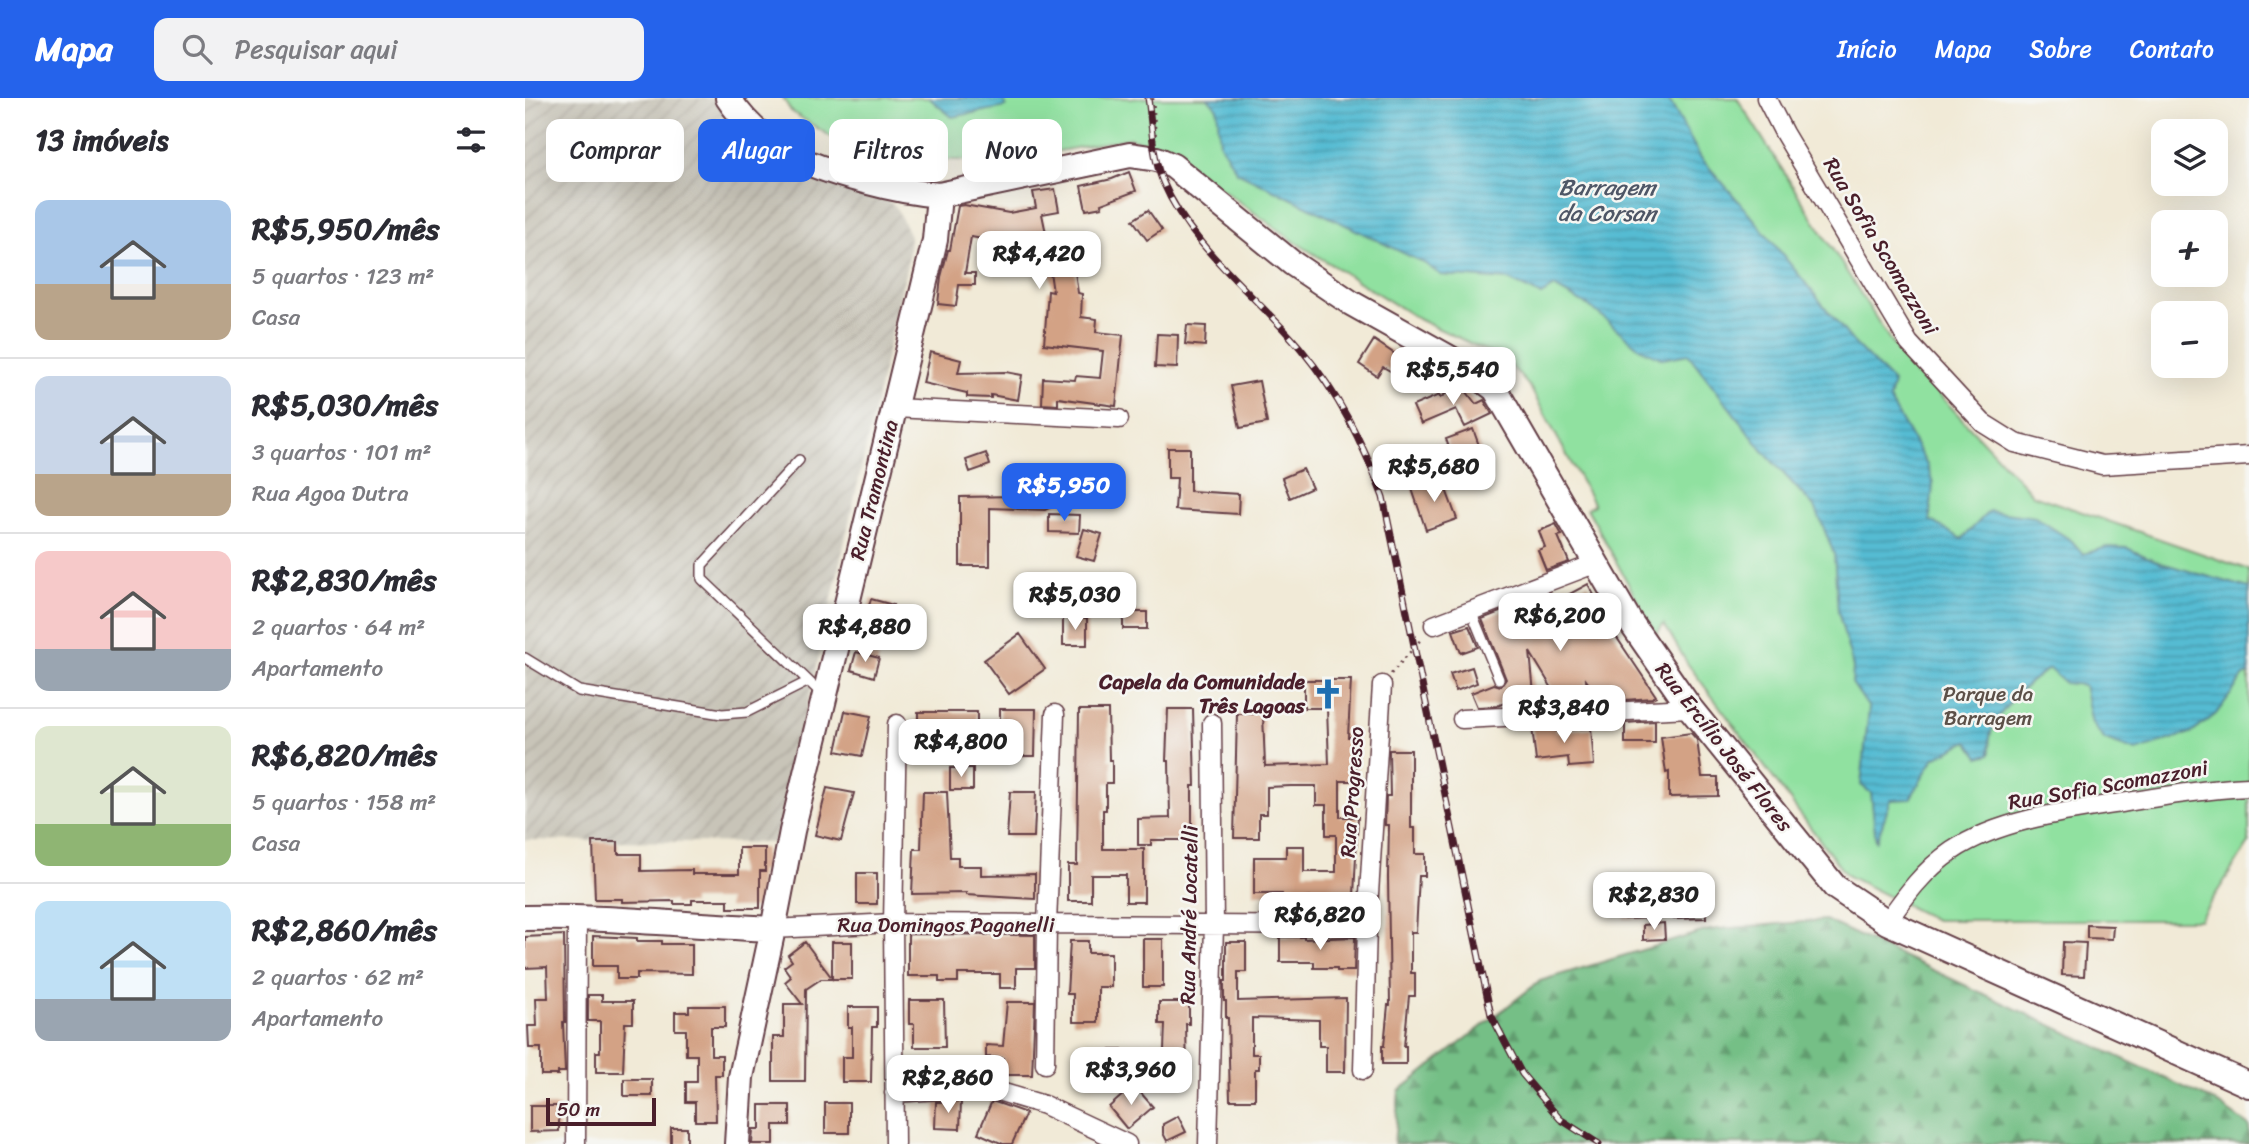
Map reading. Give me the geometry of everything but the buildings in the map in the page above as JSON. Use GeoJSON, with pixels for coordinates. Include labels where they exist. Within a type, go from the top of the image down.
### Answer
{"type":"FeatureCollection","features":[{"type":"Feature","properties":{"kind":"street"},"geometry":{"type":"LineString","coordinates":[[729,98],[741,117],[776,148],[817,169],[910,193],[939,195]]}},
{"type":"Feature","properties":{"kind":"street","name":"Rua Sofia Scomazzoni"},"geometry":{"type":"LineString","coordinates":[[1766,98],[1784,133],[1909,342],[1983,423],[2015,443],[2102,465],[2249,456]]}},
{"type":"Feature","properties":{"kind":"street","name":"Rua Ercílio José Flores"},"geometry":{"type":"LineString","coordinates":[[939,195],[1130,155],[1157,159],[1173,166],[1292,263],[1350,303],[1462,365],[1495,389],[1629,620],[1690,708],[1835,887],[1887,922],[2249,1085]]}},
{"type":"Feature","properties":{"kind":"street","name":"Rua Tramontina"},"geometry":{"type":"LineString","coordinates":[[737,1144],[741,1077],[792,831],[816,689],[894,408],[936,240],[939,195]]}},
{"type":"Feature","properties":{"kind":"street"},"geometry":{"type":"LineString","coordinates":[[894,408],[1119,419]]}},
{"type":"Feature","properties":{"kind":"street"},"geometry":{"type":"LineString","coordinates":[[1434,625],[1597,563]]}},
{"type":"Feature","properties":{"kind":"street","name":"Rua Progresso"},"geometry":{"type":"LineString","coordinates":[[1363,1070],[1367,926],[1382,685]]}},
{"type":"Feature","properties":{"kind":"street"},"geometry":{"type":"LineString","coordinates":[[1462,719],[1690,708]]}},
{"type":"Feature","properties":{"kind":"street"},"geometry":{"type":"LineString","coordinates":[[1045,1064],[1055,714]]}},
{"type":"Feature","properties":{"kind":"street","name":"Rua André Locatelli"},"geometry":{"type":"LineString","coordinates":[[1208,1144],[1214,925],[1212,723]]}},
{"type":"Feature","properties":{"kind":"street"},"geometry":{"type":"LineString","coordinates":[[895,1144],[893,923],[897,724]]}},
{"type":"Feature","properties":{"kind":"street","name":"Rua Sofia Scomazzoni"},"geometry":{"type":"LineString","coordinates":[[1887,922],[1917,880],[1953,850],[2000,828],[2065,812],[2208,789],[2249,787]]}},
{"type":"Feature","properties":{"kind":"street"},"geometry":{"type":"LineString","coordinates":[[576,1144],[577,917]]}},
{"type":"Feature","properties":{"kind":"street","name":"Rua Domingos Paganelli"},"geometry":{"type":"LineString","coordinates":[[525,918],[577,917],[773,929],[893,923],[1367,926]]}},
{"type":"Feature","properties":{"kind":"street"},"geometry":{"type":"LineString","coordinates":[[894,1093],[984,1087],[1044,1105],[1127,1144]]}},
{"type":"Feature","properties":{"kind":"lane"},"geometry":{"type":"LineString","coordinates":[[525,658],[579,691],[722,714],[747,712],[816,689],[702,579],[702,565],[799,460]]}},
{"type":"Feature","properties":{"kind":"lane"},"geometry":{"type":"LineString","coordinates":[[1471,611],[1499,679]]}},
{"type":"Feature","properties":{"kind":"path"},"geometry":{"type":"LineString","coordinates":[[1153,98],[1157,159]]}},
{"type":"Feature","properties":{"kind":"path"},"geometry":{"type":"LineString","coordinates":[[1382,685],[1420,641]]}},
{"type":"Feature","properties":{"kind":"shaded area"},"geometry":{"type":"Polygon","coordinates":[[[525,98],[714,98],[734,119],[698,119],[698,182],[815,182],[815,179],[878,194],[896,207],[910,236],[908,260],[777,843],[525,840],[525,98]]]}},
{"type":"Feature","properties":{"kind":"green space","name":"Parque da Barragem"},"geometry":{"type":"Polygon","coordinates":[[[783,98],[1737,98],[1893,345],[2033,495],[2249,570],[2249,843],[2199,920],[1935,920],[1846,875],[1687,663],[1664,624],[1656,635],[1587,508],[1594,505],[1530,387],[1506,360],[1420,320],[1295,242],[1170,152],[1130,138],[1062,150],[1062,119],[962,119],[962,160],[948,160],[948,119],[829,119],[829,136],[815,126],[815,119],[803,119],[791,111],[783,98]]]}},
{"type":"Feature","properties":{"kind":"green space"},"geometry":{"type":"Polygon","coordinates":[[[1825,920],[2214,1101],[2249,1126],[2249,1144],[1394,1144],[1399,1091],[1540,981],[1708,930],[1825,920]]]}},
{"type":"Feature","properties":{"kind":"water"},"geometry":{"type":"Polygon","coordinates":[[[929,98],[1004,98],[1006,107],[952,117],[929,98]]]}},
{"type":"Feature","properties":{"kind":"water","name":"Barragem da Corsan"},"geometry":{"type":"Polygon","coordinates":[[[1208,98],[1668,98],[1701,158],[1853,342],[1893,382],[1889,399],[1927,465],[1933,483],[1930,520],[1962,539],[1989,511],[2035,517],[2072,541],[2083,554],[2107,547],[2127,548],[2161,563],[2249,588],[2249,674],[2244,676],[2216,714],[2193,732],[2136,751],[2105,740],[2092,724],[2084,685],[2065,683],[2049,669],[2023,689],[1998,718],[1990,737],[1990,754],[1979,757],[1968,741],[1934,758],[1910,799],[1891,800],[1876,842],[1871,793],[1861,785],[1869,708],[1852,683],[1853,667],[1838,611],[1834,554],[1816,509],[1764,452],[1688,354],[1663,359],[1639,348],[1592,308],[1554,287],[1541,295],[1508,280],[1441,275],[1424,263],[1237,172],[1220,144],[1217,108],[1208,98]]]}},
{"type":"Feature","properties":{"kind":"railway"},"geometry":{"type":"LineString","coordinates":[[1148,98],[1157,162],[1175,206],[1207,250],[1315,366],[1338,401],[1367,457],[1383,497],[1491,1015],[1522,1074],[1560,1119],[1599,1144]]}},
{"type":"Feature","properties":{"kind":"place","name":"Capela da Comunidade Três Lagoas"},"geometry":{"type":"Point","coordinates":[1328,694]}}]}
